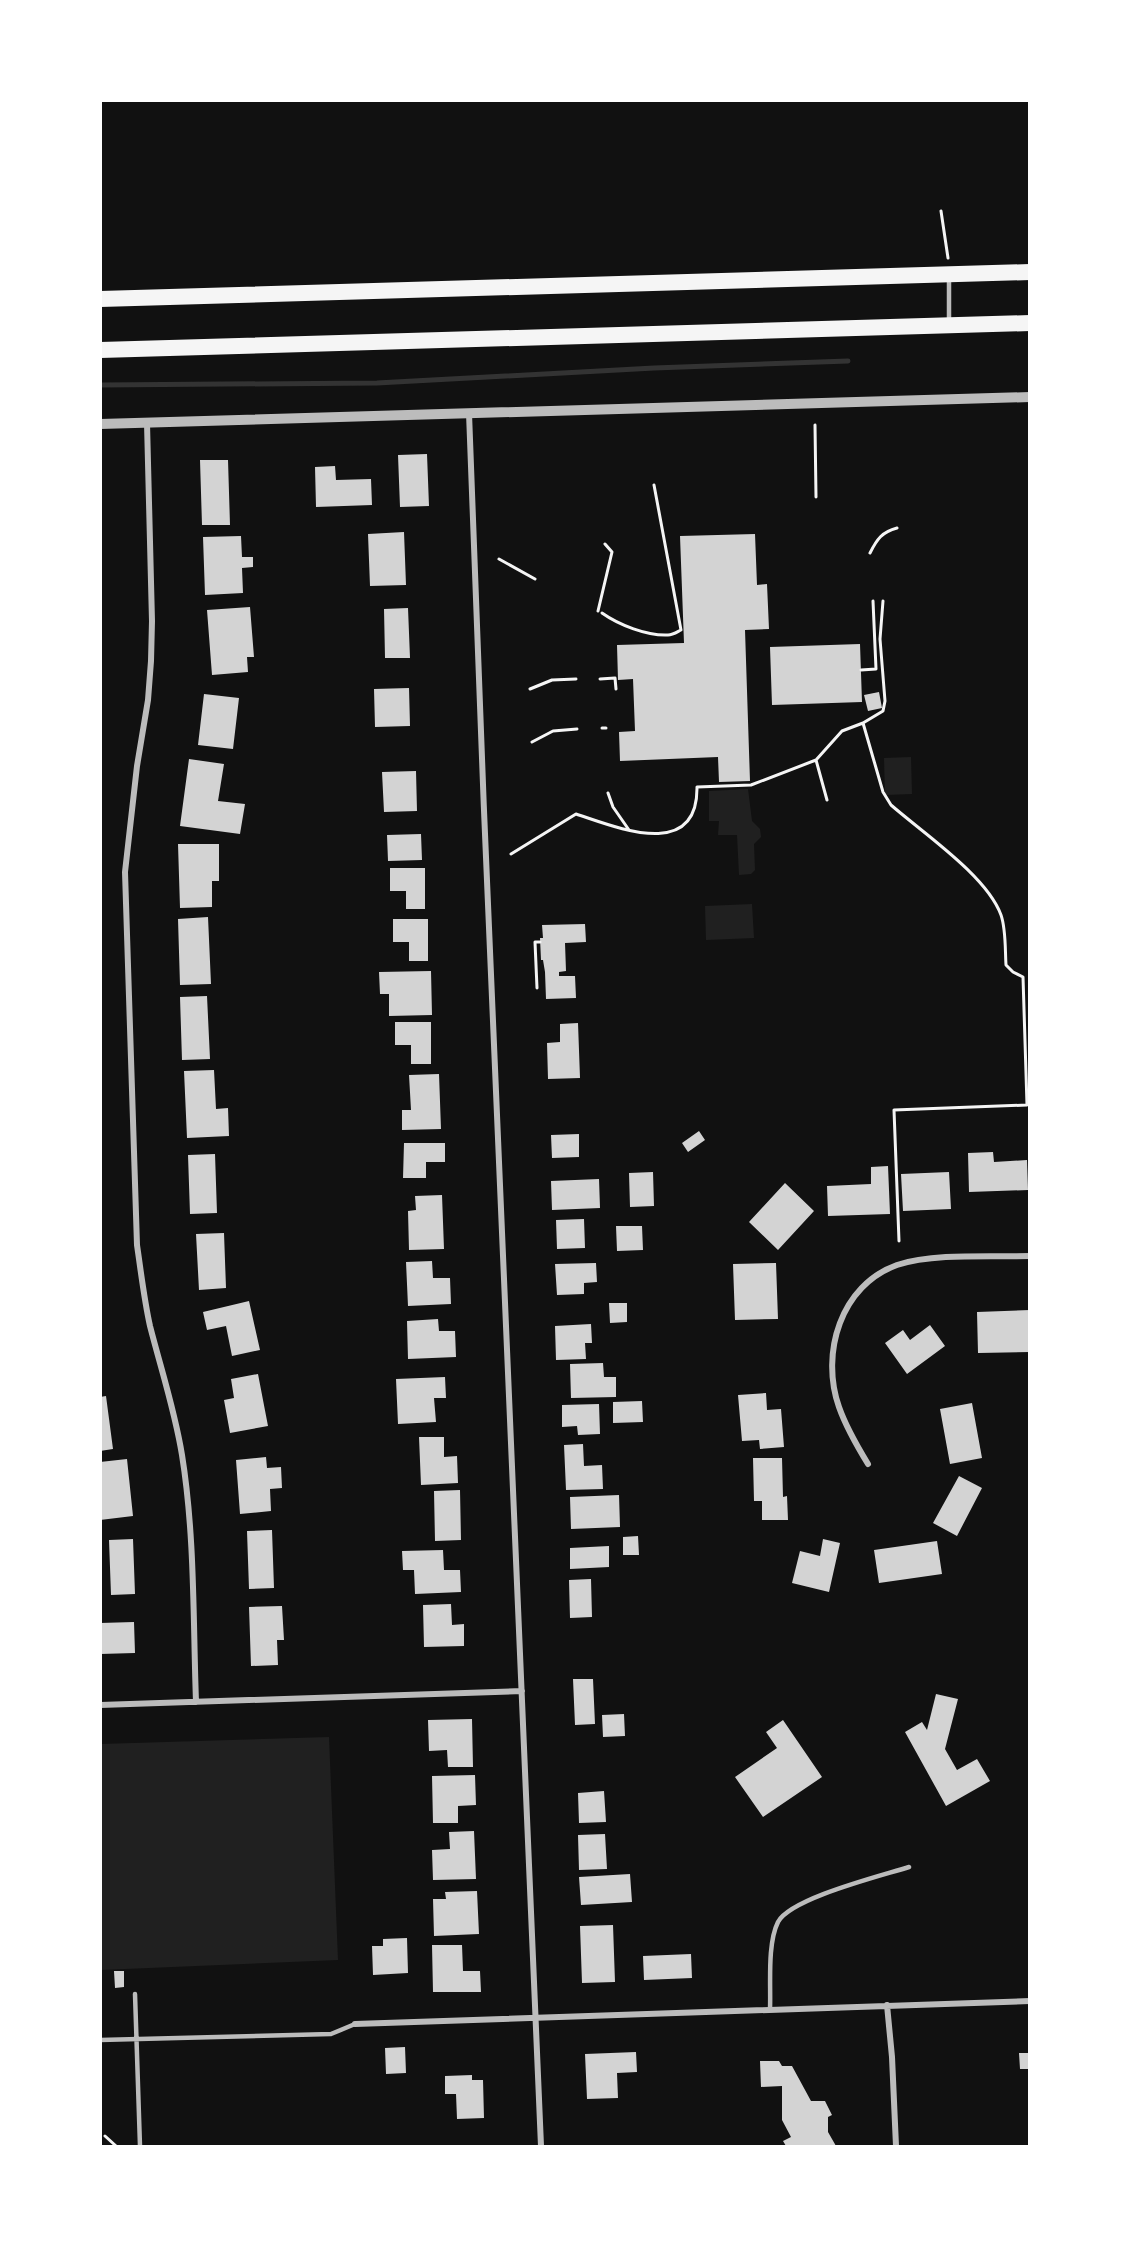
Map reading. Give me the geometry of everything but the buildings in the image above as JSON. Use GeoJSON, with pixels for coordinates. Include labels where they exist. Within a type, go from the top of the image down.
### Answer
{"type":"FeatureCollection","features":[{"type":"Feature","properties":{"kind":"highway"},"geometry":{"type":"LineString","coordinates":[[100,299],[1029,272]]}},
{"type":"Feature","properties":{"kind":"highway"},"geometry":{"type":"LineString","coordinates":[[100,350],[1029,323]]}},
{"type":"Feature","properties":{"kind":"street"},"geometry":{"type":"LineString","coordinates":[[100,424],[1029,397]]}},
{"type":"Feature","properties":{"kind":"street"},"geometry":{"type":"LineString","coordinates":[[469,413],[541,2146]]}},
{"type":"Feature","properties":{"kind":"street"},"geometry":{"type":"LineString","coordinates":[[147,423],[152,660],[125,872],[130,1067],[137,1245],[142,1285],[174,1414],[185,1479],[190,1532],[196,1702]]}},
{"type":"Feature","properties":{"kind":"street"},"geometry":{"type":"LineString","coordinates":[[868,1464],[839,1406],[833,1374],[837,1331],[847,1306],[855,1295],[864,1285],[886,1270],[912,1261],[939,1258],[1029,1256]]}},
{"type":"Feature","properties":{"kind":"street"},"geometry":{"type":"LineString","coordinates":[[100,1704],[522,1691]]}},
{"type":"Feature","properties":{"kind":"street"},"geometry":{"type":"LineString","coordinates":[[355,2024],[1029,2001]]}},
{"type":"Feature","properties":{"kind":"street"},"geometry":{"type":"LineString","coordinates":[[887,2005],[896,2146]]}},
{"type":"Feature","properties":{"kind":"lane"},"geometry":{"type":"LineString","coordinates":[[949,274],[949,325]]}},
{"type":"Feature","properties":{"kind":"lane"},"geometry":{"type":"LineString","coordinates":[[770,2009],[773,1941],[779,1921],[790,1909],[810,1899],[909,1867]]}},
{"type":"Feature","properties":{"kind":"lane"},"geometry":{"type":"LineString","coordinates":[[135,1994],[140,2146]]}},
{"type":"Feature","properties":{"kind":"lane"},"geometry":{"type":"LineString","coordinates":[[100,2040],[331,2034],[355,2024]]}},
{"type":"Feature","properties":{"kind":"path"},"geometry":{"type":"LineString","coordinates":[[941,211],[949,274]]}},
{"type":"Feature","properties":{"kind":"path"},"geometry":{"type":"LineString","coordinates":[[814,425],[816,497]]}},
{"type":"Feature","properties":{"kind":"path"},"geometry":{"type":"LineString","coordinates":[[602,613],[612,620],[656,634],[670,636],[681,630],[654,485]]}},
{"type":"Feature","properties":{"kind":"path"},"geometry":{"type":"LineString","coordinates":[[870,552],[877,539],[885,532],[897,528]]}},
{"type":"Feature","properties":{"kind":"path"},"geometry":{"type":"LineString","coordinates":[[598,611],[612,552],[605,544]]}},
{"type":"Feature","properties":{"kind":"path"},"geometry":{"type":"LineString","coordinates":[[499,559],[535,579]]}},
{"type":"Feature","properties":{"kind":"path"},"geometry":{"type":"LineString","coordinates":[[861,670],[876,669],[873,601]]}},
{"type":"Feature","properties":{"kind":"path"},"geometry":{"type":"LineString","coordinates":[[511,854],[576,814],[642,834],[670,833],[686,822],[697,803],[697,787],[751,785],[774,774],[816,760],[842,731],[863,723],[883,711],[885,701],[880,639],[883,601]]}},
{"type":"Feature","properties":{"kind":"path"},"geometry":{"type":"LineString","coordinates":[[600,679],[615,678],[615,690]]}},
{"type":"Feature","properties":{"kind":"path"},"geometry":{"type":"LineString","coordinates":[[530,689],[552,680],[576,679]]}},
{"type":"Feature","properties":{"kind":"path"},"geometry":{"type":"LineString","coordinates":[[863,723],[883,792],[891,806],[979,880],[1002,918],[1006,965],[1023,977],[1027,1105],[894,1110],[899,1241]]}},
{"type":"Feature","properties":{"kind":"path"},"geometry":{"type":"LineString","coordinates":[[532,742],[553,731],[577,729]]}},
{"type":"Feature","properties":{"kind":"path"},"geometry":{"type":"LineString","coordinates":[[816,760],[827,800]]}},
{"type":"Feature","properties":{"kind":"path"},"geometry":{"type":"LineString","coordinates":[[608,793],[613,807],[629,830]]}},
{"type":"Feature","properties":{"kind":"path"},"geometry":{"type":"LineString","coordinates":[[537,988],[535,942],[540,942]]}},
{"type":"Feature","properties":{"kind":"path"},"geometry":{"type":"LineString","coordinates":[[105,2136],[116,2146]]}},
{"type":"Feature","properties":{"kind":"shaded area"},"geometry":{"type":"Polygon","coordinates":[[[911,757],[912,794],[885,795],[884,758],[911,757]]]}},
{"type":"Feature","properties":{"kind":"shaded area"},"geometry":{"type":"Polygon","coordinates":[[[748,789],[752,821],[760,829],[761,837],[754,844],[755,870],[751,874],[739,875],[737,835],[718,835],[719,821],[709,821],[709,791],[748,789]]]}},
{"type":"Feature","properties":{"kind":"shaded area"},"geometry":{"type":"Polygon","coordinates":[[[752,904],[754,938],[706,940],[705,906],[752,904]]]}},
{"type":"Feature","properties":{"kind":"shaded area"},"geometry":{"type":"Polygon","coordinates":[[[329,1737],[338,1960],[101,1970],[101,1744],[329,1737]]]}},
{"type":"Feature","properties":{"kind":"waterway"},"geometry":{"type":"LineString","coordinates":[[100,385],[377,383],[654,368],[848,361]]}}]}
